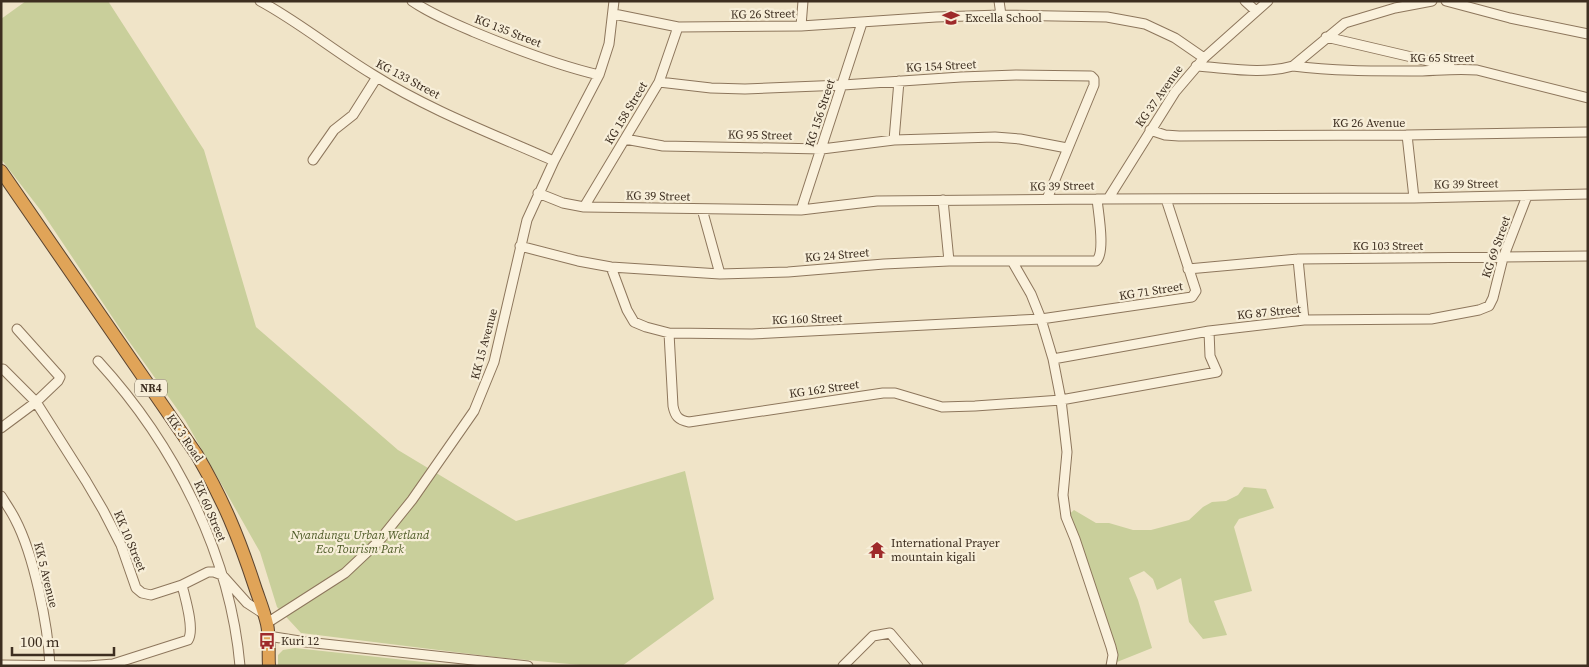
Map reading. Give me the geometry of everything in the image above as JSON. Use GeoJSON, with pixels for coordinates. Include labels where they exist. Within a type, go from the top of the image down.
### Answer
{"type":"FeatureCollection","features":[{"type":"Feature","properties":{"kind":"highway","name":"KK 3 Road"},"geometry":{"type":"LineString","coordinates":[[3,177],[216,486],[232,520],[266,624]]}},
{"type":"Feature","properties":{"kind":"highway","name":"NR4"},"geometry":{"type":"LineString","coordinates":[[266,624],[269,666]]}},
{"type":"Feature","properties":{"kind":"street","name":"KG 133 Street"},"geometry":{"type":"LineString","coordinates":[[260,1],[283,14],[377,78],[416,99],[554,161]]}},
{"type":"Feature","properties":{"kind":"street","name":"KG 135 Street"},"geometry":{"type":"LineString","coordinates":[[412,1],[423,9],[495,41],[560,64],[599,75]]}},
{"type":"Feature","properties":{"kind":"street","name":"KK 15 Avenue"},"geometry":{"type":"LineString","coordinates":[[266,624],[345,573],[379,542],[412,500],[474,411],[494,362],[527,220],[538,193],[599,75],[609,44],[614,14],[614,1]]}},
{"type":"Feature","properties":{"kind":"street"},"geometry":{"type":"LineString","coordinates":[[802,26],[803,1]]}},
{"type":"Feature","properties":{"kind":"street"},"geometry":{"type":"LineString","coordinates":[[999,1],[1001,15]]}},
{"type":"Feature","properties":{"kind":"street"},"geometry":{"type":"LineString","coordinates":[[1245,1],[1256,11]]}},
{"type":"Feature","properties":{"kind":"street","name":"KG 37 Avenue"},"geometry":{"type":"LineString","coordinates":[[1108,198],[1175,92],[1196,66],[1268,1]]}},
{"type":"Feature","properties":{"kind":"street"},"geometry":{"type":"LineString","coordinates":[[1196,66],[1261,71],[1292,66],[1345,23],[1395,8],[1432,1]]}},
{"type":"Feature","properties":{"kind":"street"},"geometry":{"type":"LineString","coordinates":[[1446,1],[1510,18],[1588,34]]}},
{"type":"Feature","properties":{"kind":"street","name":"KG 26 Street"},"geometry":{"type":"LineString","coordinates":[[614,14],[678,27],[802,26],[936,17],[1001,15],[1107,17],[1138,21],[1166,34],[1204,58]]}},
{"type":"Feature","properties":{"kind":"street","name":"KG 156 Street"},"geometry":{"type":"LineString","coordinates":[[801,210],[862,23]]}},
{"type":"Feature","properties":{"kind":"street","name":"KG 158 Street"},"geometry":{"type":"LineString","coordinates":[[584,207],[659,82],[678,27]]}},
{"type":"Feature","properties":{"kind":"street"},"geometry":{"type":"LineString","coordinates":[[1326,37],[1462,68]]}},
{"type":"Feature","properties":{"kind":"street","name":"KG 65 Street"},"geometry":{"type":"LineString","coordinates":[[1292,66],[1318,69],[1412,71],[1462,68],[1486,72],[1588,98]]}},
{"type":"Feature","properties":{"kind":"street","name":"KG 154 Street"},"geometry":{"type":"LineString","coordinates":[[659,82],[711,88],[745,89],[1016,75],[1092,76],[1094,85],[1047,199]]}},
{"type":"Feature","properties":{"kind":"street"},"geometry":{"type":"LineString","coordinates":[[313,160],[334,130],[353,114],[377,78]]}},
{"type":"Feature","properties":{"kind":"street"},"geometry":{"type":"LineString","coordinates":[[894,140],[899,81]]}},
{"type":"Feature","properties":{"kind":"street","name":"KG 26 Avenue"},"geometry":{"type":"LineString","coordinates":[[1150,130],[1179,136],[1588,132]]}},
{"type":"Feature","properties":{"kind":"street"},"geometry":{"type":"LineString","coordinates":[[1407,135],[1414,198]]}},
{"type":"Feature","properties":{"kind":"street","name":"KG 95 Street"},"geometry":{"type":"LineString","coordinates":[[626,139],[663,146],[822,149],[894,140],[995,137],[1020,139],[1067,148]]}},
{"type":"Feature","properties":{"kind":"street","name":"KG 39 Street"},"geometry":{"type":"LineString","coordinates":[[538,193],[562,202],[584,207],[702,210],[801,210],[877,201],[1097,198],[1414,198],[1588,194]]}},
{"type":"Feature","properties":{"kind":"street","name":"KG 69 Street"},"geometry":{"type":"LineString","coordinates":[[1489,306],[1493,298],[1503,258],[1528,196]]}},
{"type":"Feature","properties":{"kind":"street","name":"KG 24 Street"},"geometry":{"type":"LineString","coordinates":[[520,246],[611,267],[720,274],[788,272],[858,265],[949,261],[1096,261],[1101,254],[1097,198]]}},
{"type":"Feature","properties":{"kind":"street","name":"KG 71 Street"},"geometry":{"type":"LineString","coordinates":[[1041,319],[1192,297],[1196,290],[1166,199]]}},
{"type":"Feature","properties":{"kind":"street"},"geometry":{"type":"LineString","coordinates":[[943,200],[949,261]]}},
{"type":"Feature","properties":{"kind":"street"},"geometry":{"type":"LineString","coordinates":[[702,210],[720,274]]}},
{"type":"Feature","properties":{"kind":"street","name":"KG 103 Street"},"geometry":{"type":"LineString","coordinates":[[1188,269],[1298,260],[1588,256]]}},
{"type":"Feature","properties":{"kind":"street"},"geometry":{"type":"LineString","coordinates":[[1298,260],[1304,320]]}},
{"type":"Feature","properties":{"kind":"street"},"geometry":{"type":"LineString","coordinates":[[1012,261],[1031,294],[1041,319],[1053,360],[1061,400],[1067,452],[1063,495],[1066,517],[1076,539],[1111,647],[1111,666]]}},
{"type":"Feature","properties":{"kind":"street","name":"KG 160 Street"},"geometry":{"type":"LineString","coordinates":[[611,267],[627,310],[634,322],[646,327],[669,332],[752,334],[1041,319]]}},
{"type":"Feature","properties":{"kind":"street","name":"KG 87 Street"},"geometry":{"type":"LineString","coordinates":[[1053,360],[1209,330],[1304,320],[1431,319],[1466,314],[1489,306]]}},
{"type":"Feature","properties":{"kind":"street"},"geometry":{"type":"LineString","coordinates":[[1,428],[36,402],[60,377],[59,373],[39,355],[17,329]]}},
{"type":"Feature","properties":{"kind":"street"},"geometry":{"type":"LineString","coordinates":[[1061,400],[1217,372],[1210,356],[1209,330]]}},
{"type":"Feature","properties":{"kind":"street","name":"KG 162 Street"},"geometry":{"type":"LineString","coordinates":[[669,332],[673,406],[675,415],[681,421],[689,422],[883,393],[895,394],[942,407],[1061,400]]}},
{"type":"Feature","properties":{"kind":"street","name":"KK 60 Street"},"geometry":{"type":"LineString","coordinates":[[98,361],[125,390],[148,421],[170,457],[200,514],[222,575],[231,610],[240,666]]}},
{"type":"Feature","properties":{"kind":"street","name":"KK 10 Street"},"geometry":{"type":"LineString","coordinates":[[3,369],[36,402],[103,510],[121,545],[136,588],[142,593],[151,595],[182,585],[208,572],[222,575]]}},
{"type":"Feature","properties":{"kind":"street","name":"KK 5 Avenue"},"geometry":{"type":"LineString","coordinates":[[1,496],[16,520],[28,550],[45,625],[50,665]]}},
{"type":"Feature","properties":{"kind":"street"},"geometry":{"type":"LineString","coordinates":[[222,575],[266,624],[306,642],[528,666]]}},
{"type":"Feature","properties":{"kind":"street"},"geometry":{"type":"LineString","coordinates":[[1,665],[88,666],[114,664],[188,640],[191,635],[182,585]]}},
{"type":"Feature","properties":{"kind":"street"},"geometry":{"type":"LineString","coordinates":[[843,666],[873,636],[890,633],[918,666]]}},
{"type":"Feature","properties":{"kind":"green space","name":"Nyandungu Urban Wetland Eco Tourism Park"},"geometry":{"type":"Polygon","coordinates":[[[26,1],[108,1],[204,150],[256,327],[398,450],[516,521],[685,471],[714,599],[622,666],[591,666],[495,657],[301,633],[277,607],[260,552],[185,420],[123,333],[42,212],[1,159],[1,19],[26,1]]]}},
{"type":"Feature","properties":{"kind":"green space"},"geometry":{"type":"Polygon","coordinates":[[[1244,487],[1266,489],[1274,508],[1239,519],[1234,527],[1252,591],[1214,601],[1227,635],[1203,639],[1189,622],[1181,578],[1157,590],[1153,579],[1144,571],[1129,578],[1138,600],[1152,648],[1112,664],[1066,517],[1074,510],[1096,523],[1109,523],[1133,530],[1151,530],[1189,520],[1203,507],[1212,502],[1226,501],[1238,495],[1244,487]]]}},
{"type":"Feature","properties":{"kind":"green space"},"geometry":{"type":"Polygon","coordinates":[[[295,648],[460,666],[278,666],[278,655],[283,650],[295,648]]]}},
{"type":"Feature","properties":{"kind":"place","name":"Excella School"},"geometry":{"type":"Point","coordinates":[951,18]}},
{"type":"Feature","properties":{"kind":"place","name":"International Prayer mountain kigali"},"geometry":{"type":"Point","coordinates":[877,550]}},
{"type":"Feature","properties":{"kind":"place","name":"Kuri 12"},"geometry":{"type":"Point","coordinates":[267,641]}}]}
